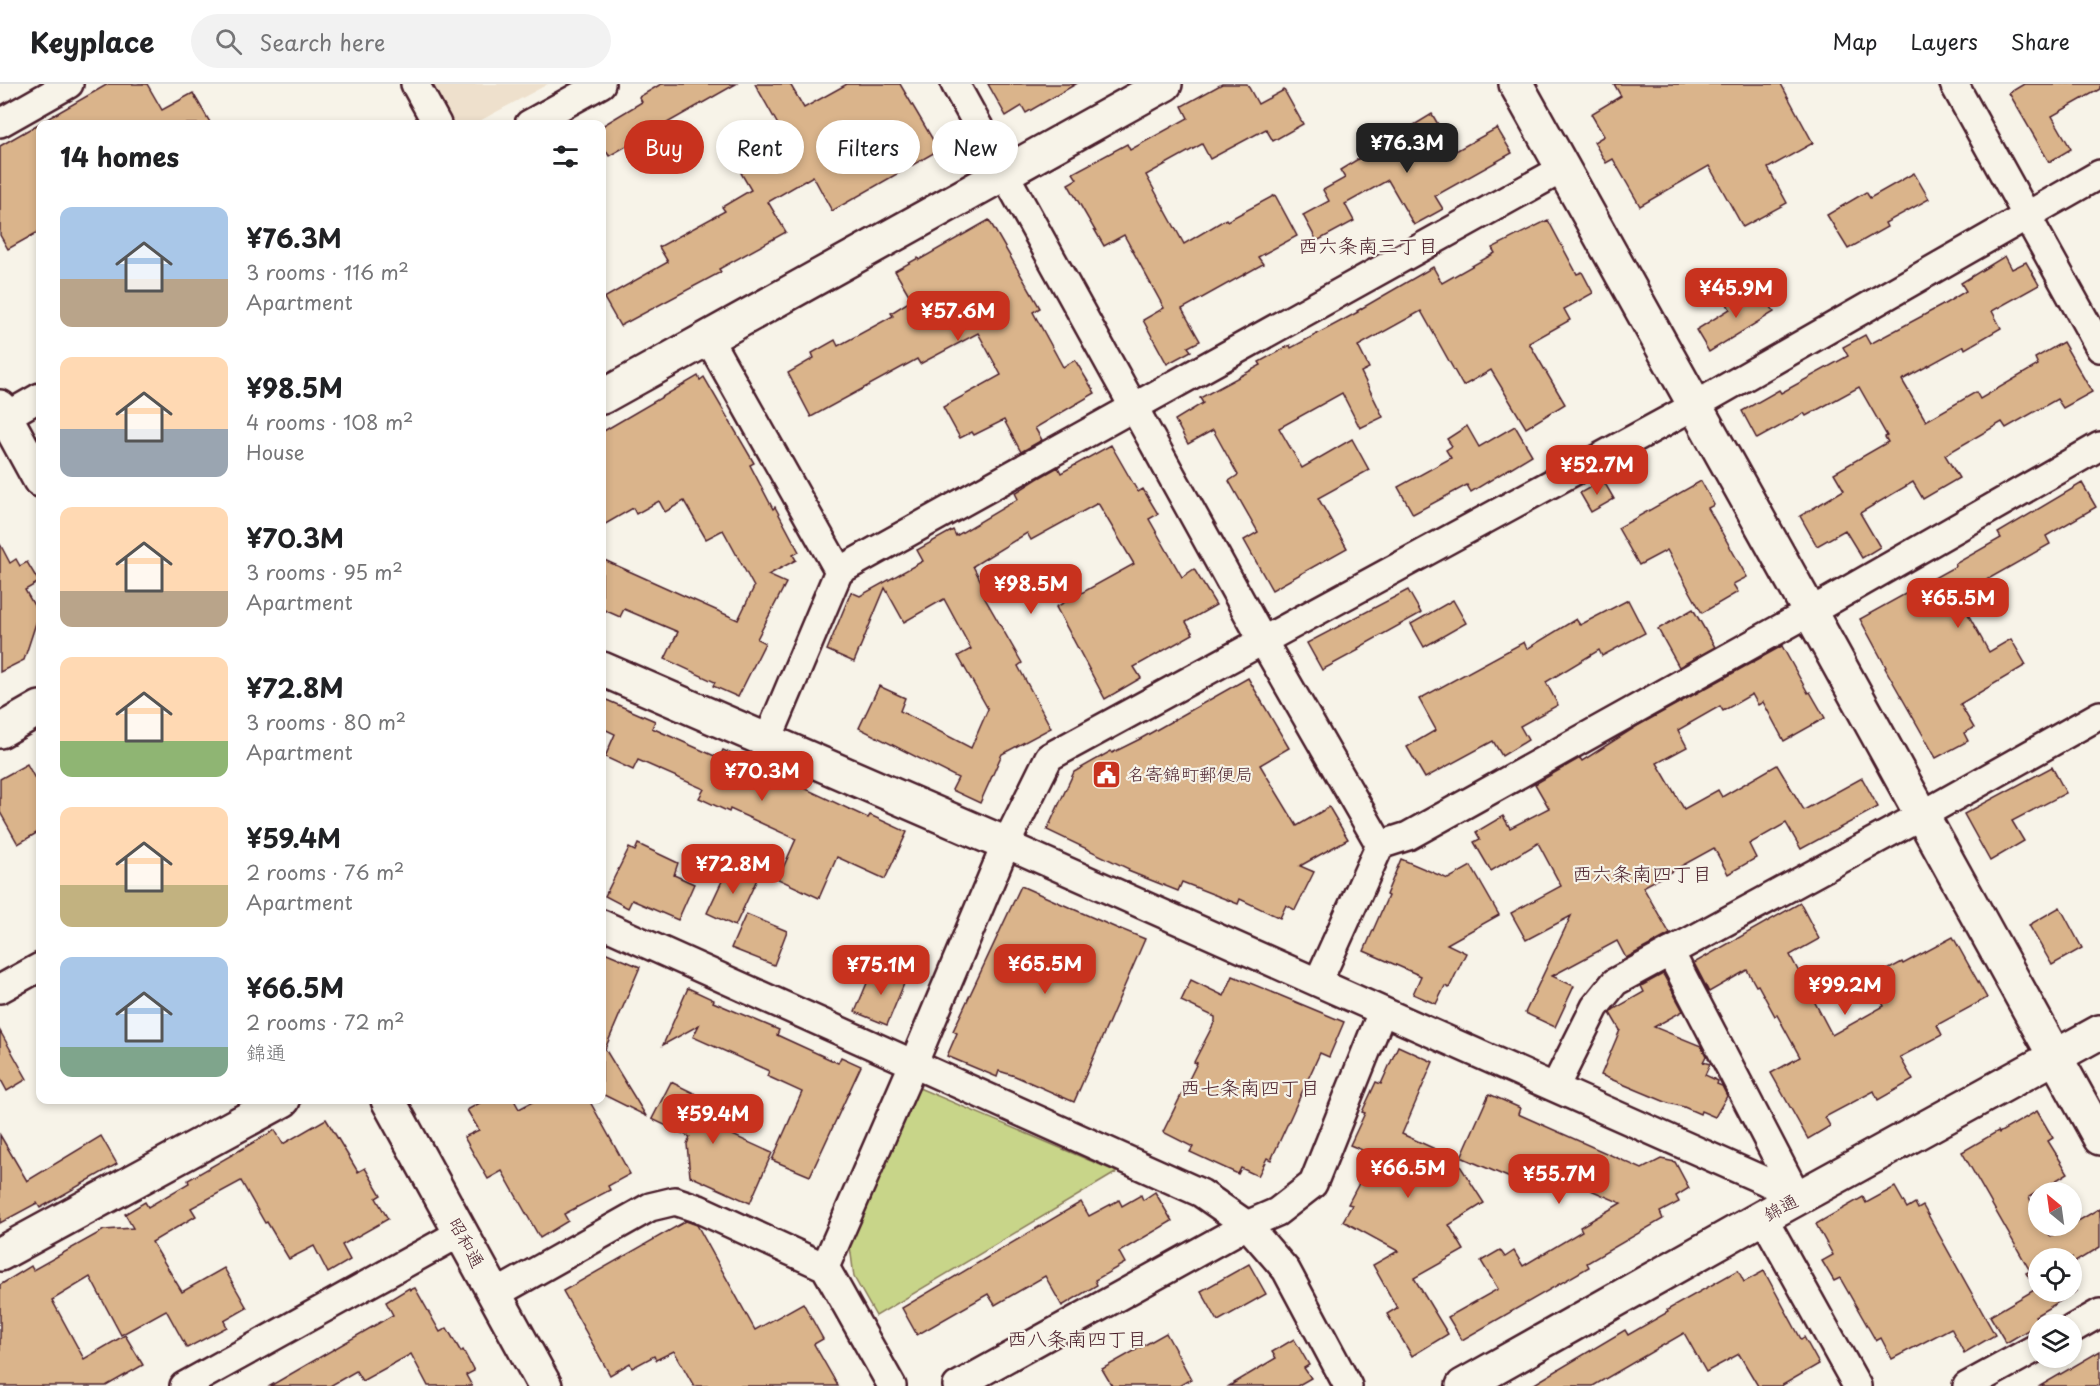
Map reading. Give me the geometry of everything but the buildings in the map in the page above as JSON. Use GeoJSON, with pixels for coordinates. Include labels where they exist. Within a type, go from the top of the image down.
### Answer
{"type":"FeatureCollection","features":[{"type":"Feature","properties":{"kind":"street"},"geometry":{"type":"LineString","coordinates":[[0,123],[69,84]]}},
{"type":"Feature","properties":{"kind":"street"},"geometry":{"type":"LineString","coordinates":[[415,84],[435,120]]}},
{"type":"Feature","properties":{"kind":"street"},"geometry":{"type":"LineString","coordinates":[[536,120],[602,84]]}},
{"type":"Feature","properties":{"kind":"street"},"geometry":{"type":"LineString","coordinates":[[955,84],[975,120]]}},
{"type":"Feature","properties":{"kind":"street"},"geometry":{"type":"LineString","coordinates":[[1018,166],[1165,84]]}},
{"type":"Feature","properties":{"kind":"street"},"geometry":{"type":"LineString","coordinates":[[1516,84],[2100,1138]]}},
{"type":"Feature","properties":{"kind":"street"},"geometry":{"type":"LineString","coordinates":[[1954,84],[2100,348]]}},
{"type":"Feature","properties":{"kind":"street"},"geometry":{"type":"LineString","coordinates":[[768,739],[839,571],[1564,168]]}},
{"type":"Feature","properties":{"kind":"street"},"geometry":{"type":"LineString","coordinates":[[606,396],[1004,174],[1263,641],[1380,845]]}},
{"type":"Feature","properties":{"kind":"street"},"geometry":{"type":"LineString","coordinates":[[825,1267],[1006,844],[1049,757],[1695,406],[2100,174]]}},
{"type":"Feature","properties":{"kind":"street"},"geometry":{"type":"LineString","coordinates":[[708,338],[839,571]]}},
{"type":"Feature","properties":{"kind":"street"},"geometry":{"type":"LineString","coordinates":[[36,399],[3,412],[36,473]]}},
{"type":"Feature","properties":{"kind":"street"},"geometry":{"type":"LineString","coordinates":[[1318,982],[1380,845],[1408,836],[1810,612],[2100,446]]}},
{"type":"Feature","properties":{"kind":"street"},"geometry":{"type":"LineString","coordinates":[[606,671],[768,739],[1555,1086],[1798,1198]]}},
{"type":"Feature","properties":{"kind":"street"},"geometry":{"type":"LineString","coordinates":[[0,731],[36,710]]}},
{"type":"Feature","properties":{"kind":"street"},"geometry":{"type":"LineString","coordinates":[[1555,1086],[1595,1007],[1615,982],[2100,715]]}},
{"type":"Feature","properties":{"kind":"street"},"geometry":{"type":"LineString","coordinates":[[606,926],[1201,1193],[1246,1225],[1286,1270],[1348,1386]]}},
{"type":"Feature","properties":{"kind":"street"},"geometry":{"type":"LineString","coordinates":[[1670,952],[1798,1198]]}},
{"type":"Feature","properties":{"kind":"street"},"geometry":{"type":"LineString","coordinates":[[0,989],[36,969]]}},
{"type":"Feature","properties":{"kind":"street"},"geometry":{"type":"LineString","coordinates":[[957,1386],[1246,1225],[1277,1212],[1313,1184],[1382,1011]]}},
{"type":"Feature","properties":{"kind":"street","name":"錦通"},"geometry":{"type":"LineString","coordinates":[[1462,1386],[2100,1032]]}},
{"type":"Feature","properties":{"kind":"street"},"geometry":{"type":"LineString","coordinates":[[0,1254],[277,1104]]}},
{"type":"Feature","properties":{"kind":"street","name":"昭和通"},"geometry":{"type":"LineString","coordinates":[[390,1104],[545,1386]]}},
{"type":"Feature","properties":{"kind":"street"},"geometry":{"type":"LineString","coordinates":[[494,1295],[650,1207],[675,1201],[699,1209],[825,1267],[892,1386]]}},
{"type":"Feature","properties":{"kind":"street"},"geometry":{"type":"LineString","coordinates":[[1763,1217],[1857,1386]]}},
{"type":"Feature","properties":{"kind":"street"},"geometry":{"type":"LineString","coordinates":[[184,1386],[460,1233]]}},
{"type":"Feature","properties":{"kind":"street"},"geometry":{"type":"LineString","coordinates":[[2082,1323],[2100,1313]]}},
{"type":"Feature","properties":{"kind":"street"},"geometry":{"type":"LineString","coordinates":[[1967,1386],[2028,1352]]}},
{"type":"Feature","properties":{"kind":"shaded area"},"geometry":{"type":"Polygon","coordinates":[[[432,84],[548,84],[481,120],[452,120],[432,84]]]}},
{"type":"Feature","properties":{"kind":"green space"},"geometry":{"type":"Polygon","coordinates":[[[919,1088],[1117,1172],[876,1316],[854,1277],[850,1246],[919,1088]]]}},
{"type":"Feature","properties":{"kind":"place","name":"名寄錦町郵便局"},"geometry":{"type":"Point","coordinates":[1106,775]}},
{"type":"Feature","properties":{"kind":"district","name":"西六条南三丁目"},"geometry":{"type":"Point","coordinates":[1368,246]}},
{"type":"Feature","properties":{"kind":"district","name":"西六条南四丁目"},"geometry":{"type":"Point","coordinates":[1642,874]}},
{"type":"Feature","properties":{"kind":"district","name":"西七条南四丁目"},"geometry":{"type":"Point","coordinates":[1250,1088]}},
{"type":"Feature","properties":{"kind":"district","name":"西八条南四丁目"},"geometry":{"type":"Point","coordinates":[1077,1339]}}]}
